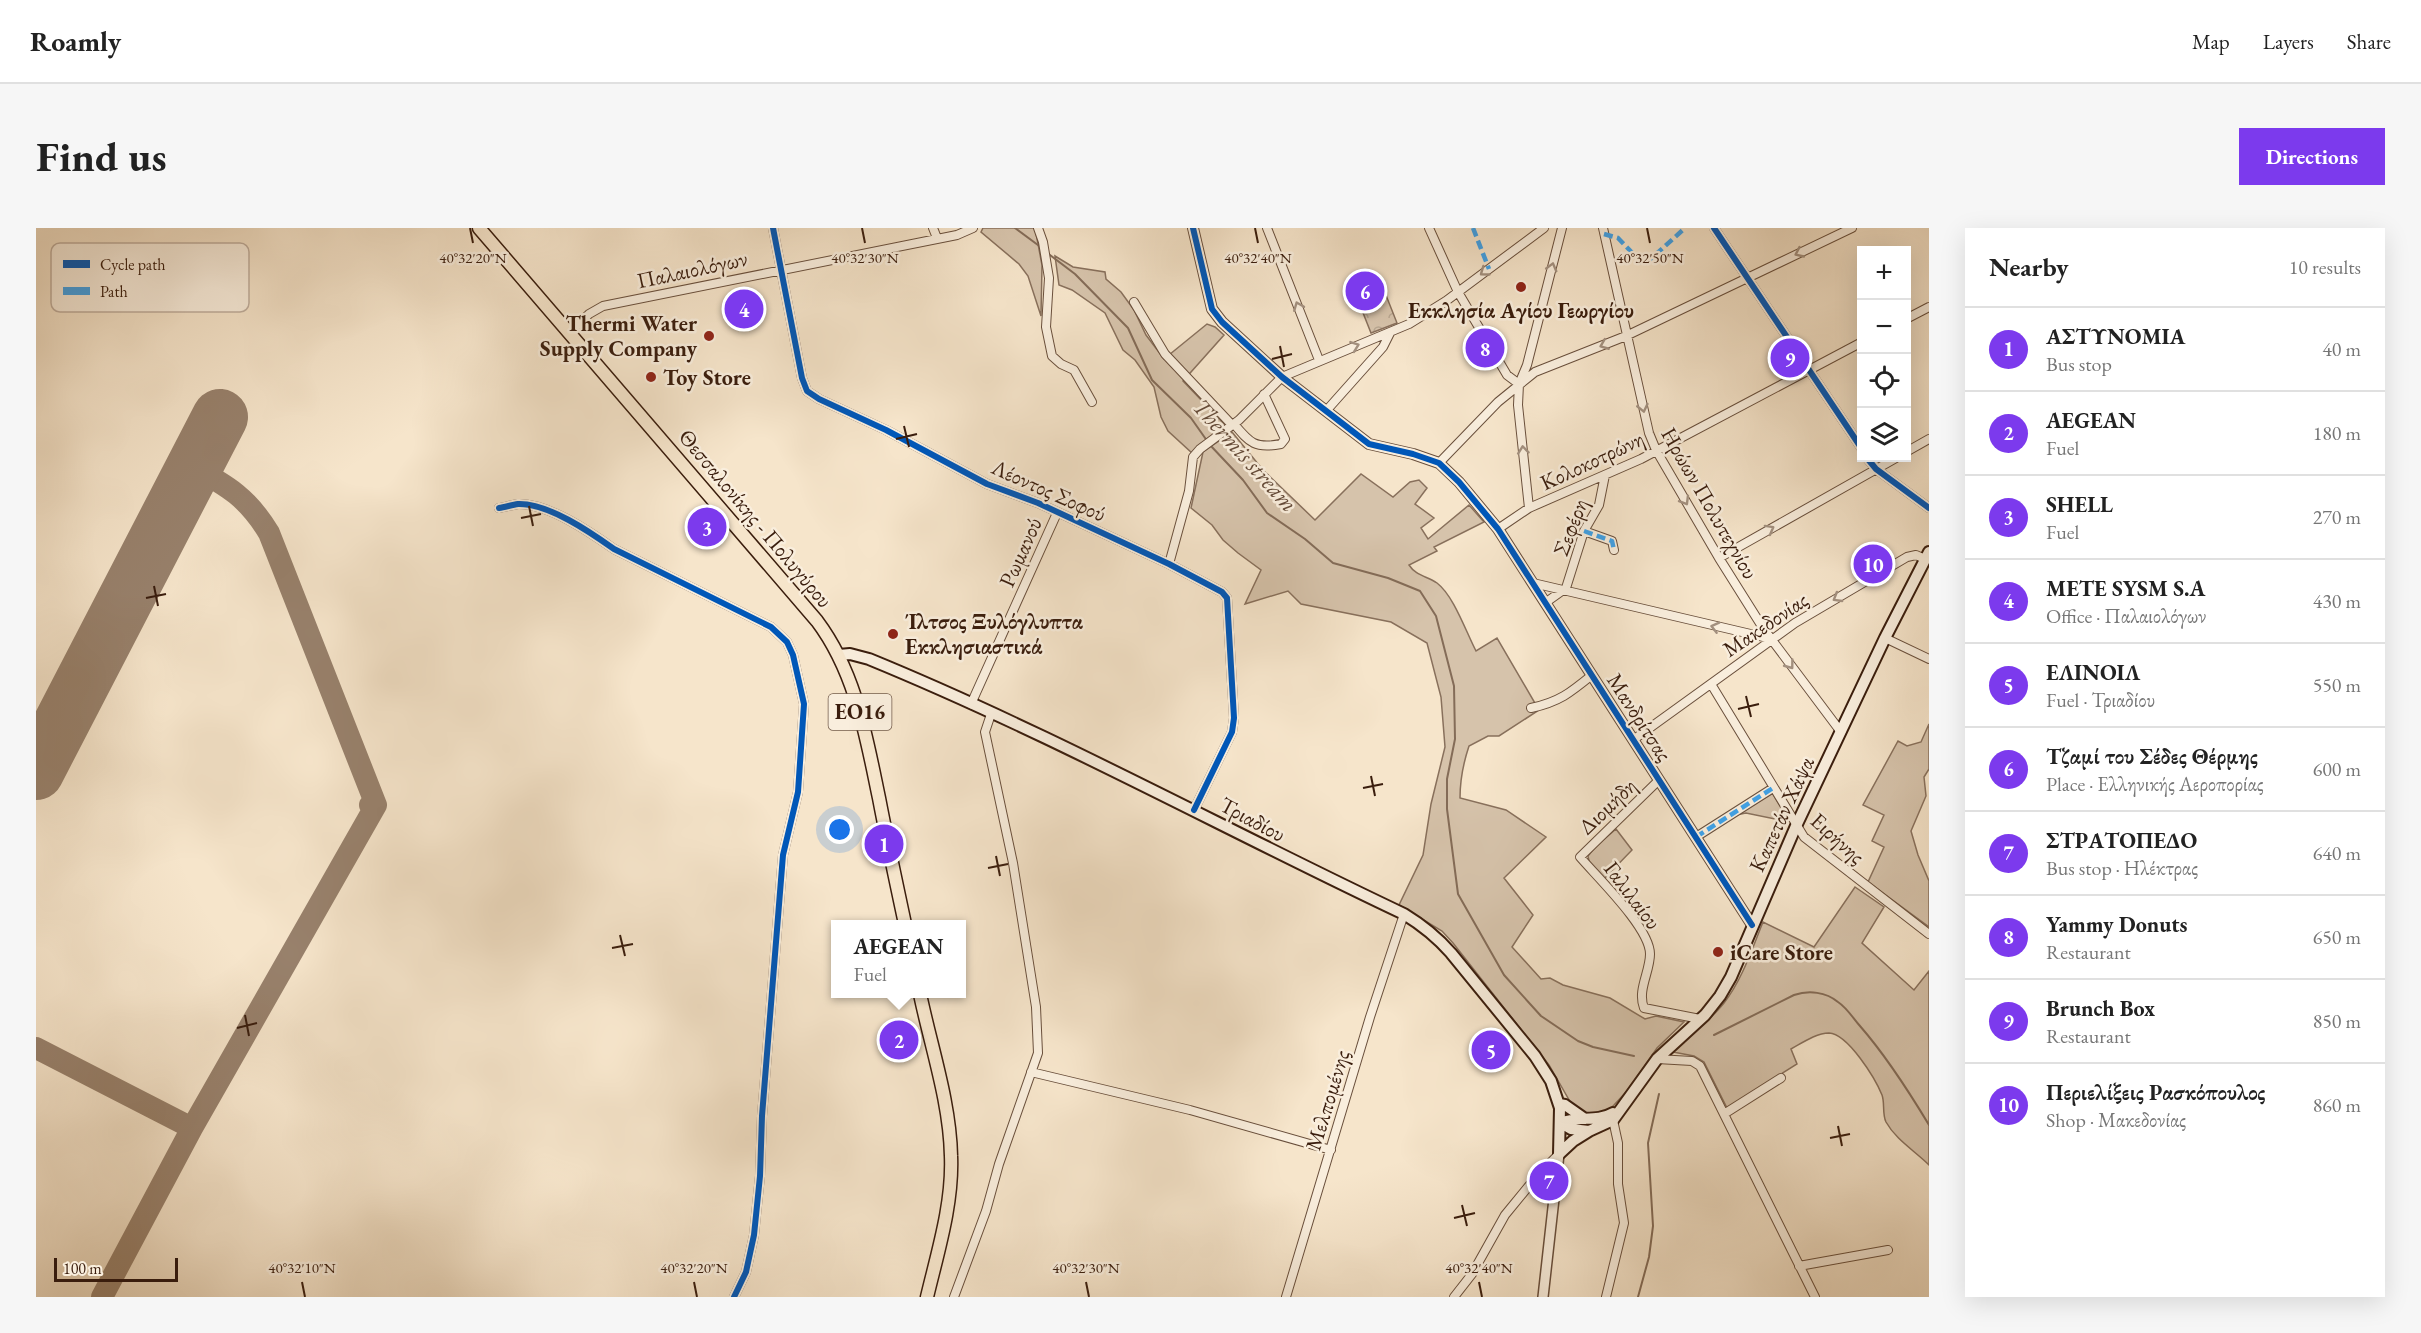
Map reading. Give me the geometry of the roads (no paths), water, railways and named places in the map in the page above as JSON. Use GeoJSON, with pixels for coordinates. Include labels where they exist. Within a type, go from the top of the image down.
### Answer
{"type":"FeatureCollection","features":[{"type":"Feature","properties":{"kind":"main road","name":"Θεσσαλονίκης - Πολυγύρου"},"geometry":{"type":"LineString","coordinates":[[479,228],[817,621],[839,655],[856,697],[864,726],[904,920]]}},
{"type":"Feature","properties":{"kind":"main road","name":"Καπετάν Χάψα"},"geometry":{"type":"LineString","coordinates":[[1561,1123],[1568,1120],[1589,1126],[1613,1120],[1657,1059],[1700,1020],[1725,989],[1796,826],[1885,638],[1927,556]]}},
{"type":"Feature","properties":{"kind":"main road","name":"Τριαδίου"},"geometry":{"type":"LineString","coordinates":[[839,655],[850,654],[869,659],[971,704],[1194,810],[1271,851],[1404,914],[1429,931],[1451,953],[1540,1063],[1551,1081],[1559,1104],[1561,1123],[1559,1154]]}},
{"type":"Feature","properties":{"kind":"main road"},"geometry":{"type":"LineString","coordinates":[[921,998],[947,1115],[952,1159],[945,1215],[927,1297]]}},
{"type":"Feature","properties":{"kind":"main road","name":"Καπετάν Χάψα"},"geometry":{"type":"LineString","coordinates":[[1589,1126],[1625,1103]]}},
{"type":"Feature","properties":{"kind":"main road"},"geometry":{"type":"LineString","coordinates":[[1559,1104],[1589,1126],[1559,1154]]}},
{"type":"Feature","properties":{"kind":"street","name":"Λέοντος Σοφού"},"geometry":{"type":"LineString","coordinates":[[773,228],[802,378],[807,390],[819,399],[886,430],[987,484],[1170,564],[1222,592],[1227,598],[1234,718],[1232,732],[1194,810]]}},
{"type":"Feature","properties":{"kind":"street"},"geometry":{"type":"LineString","coordinates":[[933,228],[937,238]]}},
{"type":"Feature","properties":{"kind":"street"},"geometry":{"type":"LineString","coordinates":[[1193,228],[1214,313],[1282,377],[1369,444],[1413,454],[1439,463],[1498,402],[1535,372],[1626,336],[1852,228]]}},
{"type":"Feature","properties":{"kind":"street"},"geometry":{"type":"LineString","coordinates":[[1266,228],[1319,360]]}},
{"type":"Feature","properties":{"kind":"street"},"geometry":{"type":"LineString","coordinates":[[1429,228],[1458,292],[1507,375],[1519,384]]}},
{"type":"Feature","properties":{"kind":"street"},"geometry":{"type":"LineString","coordinates":[[1170,564],[1189,491],[1193,457],[1200,449],[1233,425],[1282,377],[1390,333],[1427,313],[1544,228]]}},
{"type":"Feature","properties":{"kind":"street"},"geometry":{"type":"LineString","coordinates":[[1529,508],[1518,405],[1519,384],[1527,365],[1562,228]]}},
{"type":"Feature","properties":{"kind":"street","name":"Ηρώων Πολυτεχνίου"},"geometry":{"type":"LineString","coordinates":[[1603,228],[1648,434],[1719,558],[1772,639],[1841,732]]}},
{"type":"Feature","properties":{"kind":"street"},"geometry":{"type":"LineString","coordinates":[[1714,228],[1857,441]]}},
{"type":"Feature","properties":{"kind":"street","name":"Παλαιολόγων"},"geometry":{"type":"LineString","coordinates":[[570,333],[590,314],[603,306],[957,235],[972,229]]}},
{"type":"Feature","properties":{"kind":"street"},"geometry":{"type":"LineString","coordinates":[[1039,229],[1049,278],[1046,327],[1052,356],[1061,364],[1074,370],[1092,402]]}},
{"type":"Feature","properties":{"kind":"street"},"geometry":{"type":"LineString","coordinates":[[1134,302],[1165,354],[1253,444],[1263,447],[1281,444],[1285,439],[1264,394]]}},
{"type":"Feature","properties":{"kind":"street"},"geometry":{"type":"LineString","coordinates":[[1911,316],[1929,307]]}},
{"type":"Feature","properties":{"kind":"street"},"geometry":{"type":"LineString","coordinates":[[1326,411],[1383,347],[1390,333]]}},
{"type":"Feature","properties":{"kind":"street","name":"Κολοκοτρώνη"},"geometry":{"type":"LineString","coordinates":[[1498,529],[1529,508],[1656,450],[1857,345]]}},
{"type":"Feature","properties":{"kind":"street"},"geometry":{"type":"LineString","coordinates":[[1911,449],[1929,439]]}},
{"type":"Feature","properties":{"kind":"street"},"geometry":{"type":"LineString","coordinates":[[1870,462],[1876,469],[1929,508]]}},
{"type":"Feature","properties":{"kind":"street"},"geometry":{"type":"LineString","coordinates":[[1719,558],[1889,462]]}},
{"type":"Feature","properties":{"kind":"street","name":"Μανδρίτσας"},"geometry":{"type":"LineString","coordinates":[[1439,463],[1459,482],[1498,529],[1752,925]]}},
{"type":"Feature","properties":{"kind":"street","name":"Σεφέρη"},"geometry":{"type":"LineString","coordinates":[[1564,591],[1584,531],[1599,505],[1605,475]]}},
{"type":"Feature","properties":{"kind":"street"},"geometry":{"type":"LineString","coordinates":[[499,508],[518,504],[537,507],[590,532],[614,549],[771,627],[787,642],[793,655],[804,704],[798,792],[783,855],[754,1235],[746,1272],[734,1297]]}},
{"type":"Feature","properties":{"kind":"street","name":"Ρωμανού"},"geometry":{"type":"LineString","coordinates":[[971,704],[1057,513]]}},
{"type":"Feature","properties":{"kind":"street"},"geometry":{"type":"LineString","coordinates":[[1584,531],[1612,541],[1614,550]]}},
{"type":"Feature","properties":{"kind":"street","name":"Μακεδονίας"},"geometry":{"type":"LineString","coordinates":[[1634,740],[1772,639],[1902,559],[1913,555],[1927,556]]}},
{"type":"Feature","properties":{"kind":"street"},"geometry":{"type":"LineString","coordinates":[[1533,583],[1772,639]]}},
{"type":"Feature","properties":{"kind":"street"},"geometry":{"type":"LineString","coordinates":[[1545,603],[1564,591]]}},
{"type":"Feature","properties":{"kind":"street"},"geometry":{"type":"LineString","coordinates":[[1885,638],[1929,659]]}},
{"type":"Feature","properties":{"kind":"street"},"geometry":{"type":"LineString","coordinates":[[1531,708],[1551,704],[1566,696],[1592,675]]}},
{"type":"Feature","properties":{"kind":"street","name":"Ειρήνης"},"geometry":{"type":"LineString","coordinates":[[1711,684],[1804,837],[1929,934]]}},
{"type":"Feature","properties":{"kind":"street"},"geometry":{"type":"LineString","coordinates":[[954,1297],[986,1211],[1038,1053],[1036,1007],[1013,863],[985,732],[991,714]]}},
{"type":"Feature","properties":{"kind":"street","name":"Διομήδη"},"geometry":{"type":"LineString","coordinates":[[1580,857],[1659,780]]}},
{"type":"Feature","properties":{"kind":"street"},"geometry":{"type":"LineString","coordinates":[[1696,837],[1773,788]]}},
{"type":"Feature","properties":{"kind":"street","name":"Γαλιλαίου"},"geometry":{"type":"LineString","coordinates":[[1580,857],[1617,898],[1646,940],[1650,954],[1643,988],[1644,1008],[1700,1020]]}},
{"type":"Feature","properties":{"kind":"street","name":"Μελπομένης"},"geometry":{"type":"LineString","coordinates":[[1286,1297],[1370,1017],[1404,914]]}},
{"type":"Feature","properties":{"kind":"street"},"geometry":{"type":"LineString","coordinates":[[1657,1059],[1696,1063],[1724,1114],[1815,1297]]}},
{"type":"Feature","properties":{"kind":"street"},"geometry":{"type":"LineString","coordinates":[[1031,1072],[1190,1110],[1331,1150]]}},
{"type":"Feature","properties":{"kind":"street"},"geometry":{"type":"LineString","coordinates":[[1724,1114],[1781,1078]]}},
{"type":"Feature","properties":{"kind":"street"},"geometry":{"type":"LineString","coordinates":[[1605,1297],[1624,1223],[1618,1184],[1618,1143],[1613,1120]]}},
{"type":"Feature","properties":{"kind":"street"},"geometry":{"type":"LineString","coordinates":[[1454,1297],[1476,1269],[1505,1215],[1537,1176],[1559,1154]]}},
{"type":"Feature","properties":{"kind":"street"},"geometry":{"type":"LineString","coordinates":[[1544,1297],[1559,1154]]}},
{"type":"Feature","properties":{"kind":"street"},"geometry":{"type":"LineString","coordinates":[[1800,1266],[1888,1250]]}},
{"type":"Feature","properties":{"kind":"waterway","name":"Thermis stream"},"geometry":{"type":"LineString","coordinates":[[1015,228],[1042,248]]}},
{"type":"Feature","properties":{"kind":"waterway","name":"Thermis stream"},"geometry":{"type":"LineString","coordinates":[[1046,252],[1075,274],[1128,328],[1152,380],[1191,418],[1210,445],[1243,480],[1267,513],[1305,539],[1333,563],[1388,578],[1420,591],[1436,616],[1454,686],[1455,739],[1447,779],[1447,809],[1458,894],[1504,975],[1541,1016],[1578,1041],[1593,1047],[1634,1056]]}},
{"type":"Feature","properties":{"kind":"waterway"},"geometry":{"type":"LineString","coordinates":[[1714,1035],[1794,995],[1811,992],[1828,996],[1844,1007],[1879,1050],[1929,1125]]}},
{"type":"Feature","properties":{"kind":"waterway"},"geometry":{"type":"LineString","coordinates":[[1638,1297],[1649,1257],[1653,1226],[1648,1143],[1659,1094]]}},
{"type":"Feature","properties":{"kind":"place","name":"Εκκλησία Αγίου Γεωργίου"},"geometry":{"type":"Point","coordinates":[1521,287]}},
{"type":"Feature","properties":{"kind":"place","name":"Τζαμί του Σέδες Θέρμης"},"geometry":{"type":"Point","coordinates":[1365,291]}},
{"type":"Feature","properties":{"kind":"place","name":"METE SYSM S.A"},"geometry":{"type":"Point","coordinates":[744,309]}},
{"type":"Feature","properties":{"kind":"place","name":"Thermi Water Supply Company"},"geometry":{"type":"Point","coordinates":[709,336]}},
{"type":"Feature","properties":{"kind":"place","name":"Yammy Donuts"},"geometry":{"type":"Point","coordinates":[1485,348]}},
{"type":"Feature","properties":{"kind":"place","name":"Brunch Box"},"geometry":{"type":"Point","coordinates":[1790,358]}},
{"type":"Feature","properties":{"kind":"place","name":"Toy Store"},"geometry":{"type":"Point","coordinates":[651,377]}},
{"type":"Feature","properties":{"kind":"place","name":"SHELL"},"geometry":{"type":"Point","coordinates":[707,527]}},
{"type":"Feature","properties":{"kind":"place","name":"Περιελίξεις Ρασκόπουλος"},"geometry":{"type":"Point","coordinates":[1873,564]}},
{"type":"Feature","properties":{"kind":"place","name":"Ίλτσος Ξυλόγλυπτα Εκκλησιαστικά"},"geometry":{"type":"Point","coordinates":[893,634]}},
{"type":"Feature","properties":{"kind":"place","name":"ΑΣΤΥΝΟΜΙΑ"},"geometry":{"type":"Point","coordinates":[884,844]}},
{"type":"Feature","properties":{"kind":"place","name":"iCare Store"},"geometry":{"type":"Point","coordinates":[1718,952]}},
{"type":"Feature","properties":{"kind":"place","name":"AEGEAN"},"geometry":{"type":"Point","coordinates":[899,1040]}},
{"type":"Feature","properties":{"kind":"place","name":"ΕΛΙΝΟΙΛ"},"geometry":{"type":"Point","coordinates":[1491,1050]}},
{"type":"Feature","properties":{"kind":"place","name":"ΣΤΡΑΤΟΠΕΔΟ"},"geometry":{"type":"Point","coordinates":[1549,1181]}}]}
